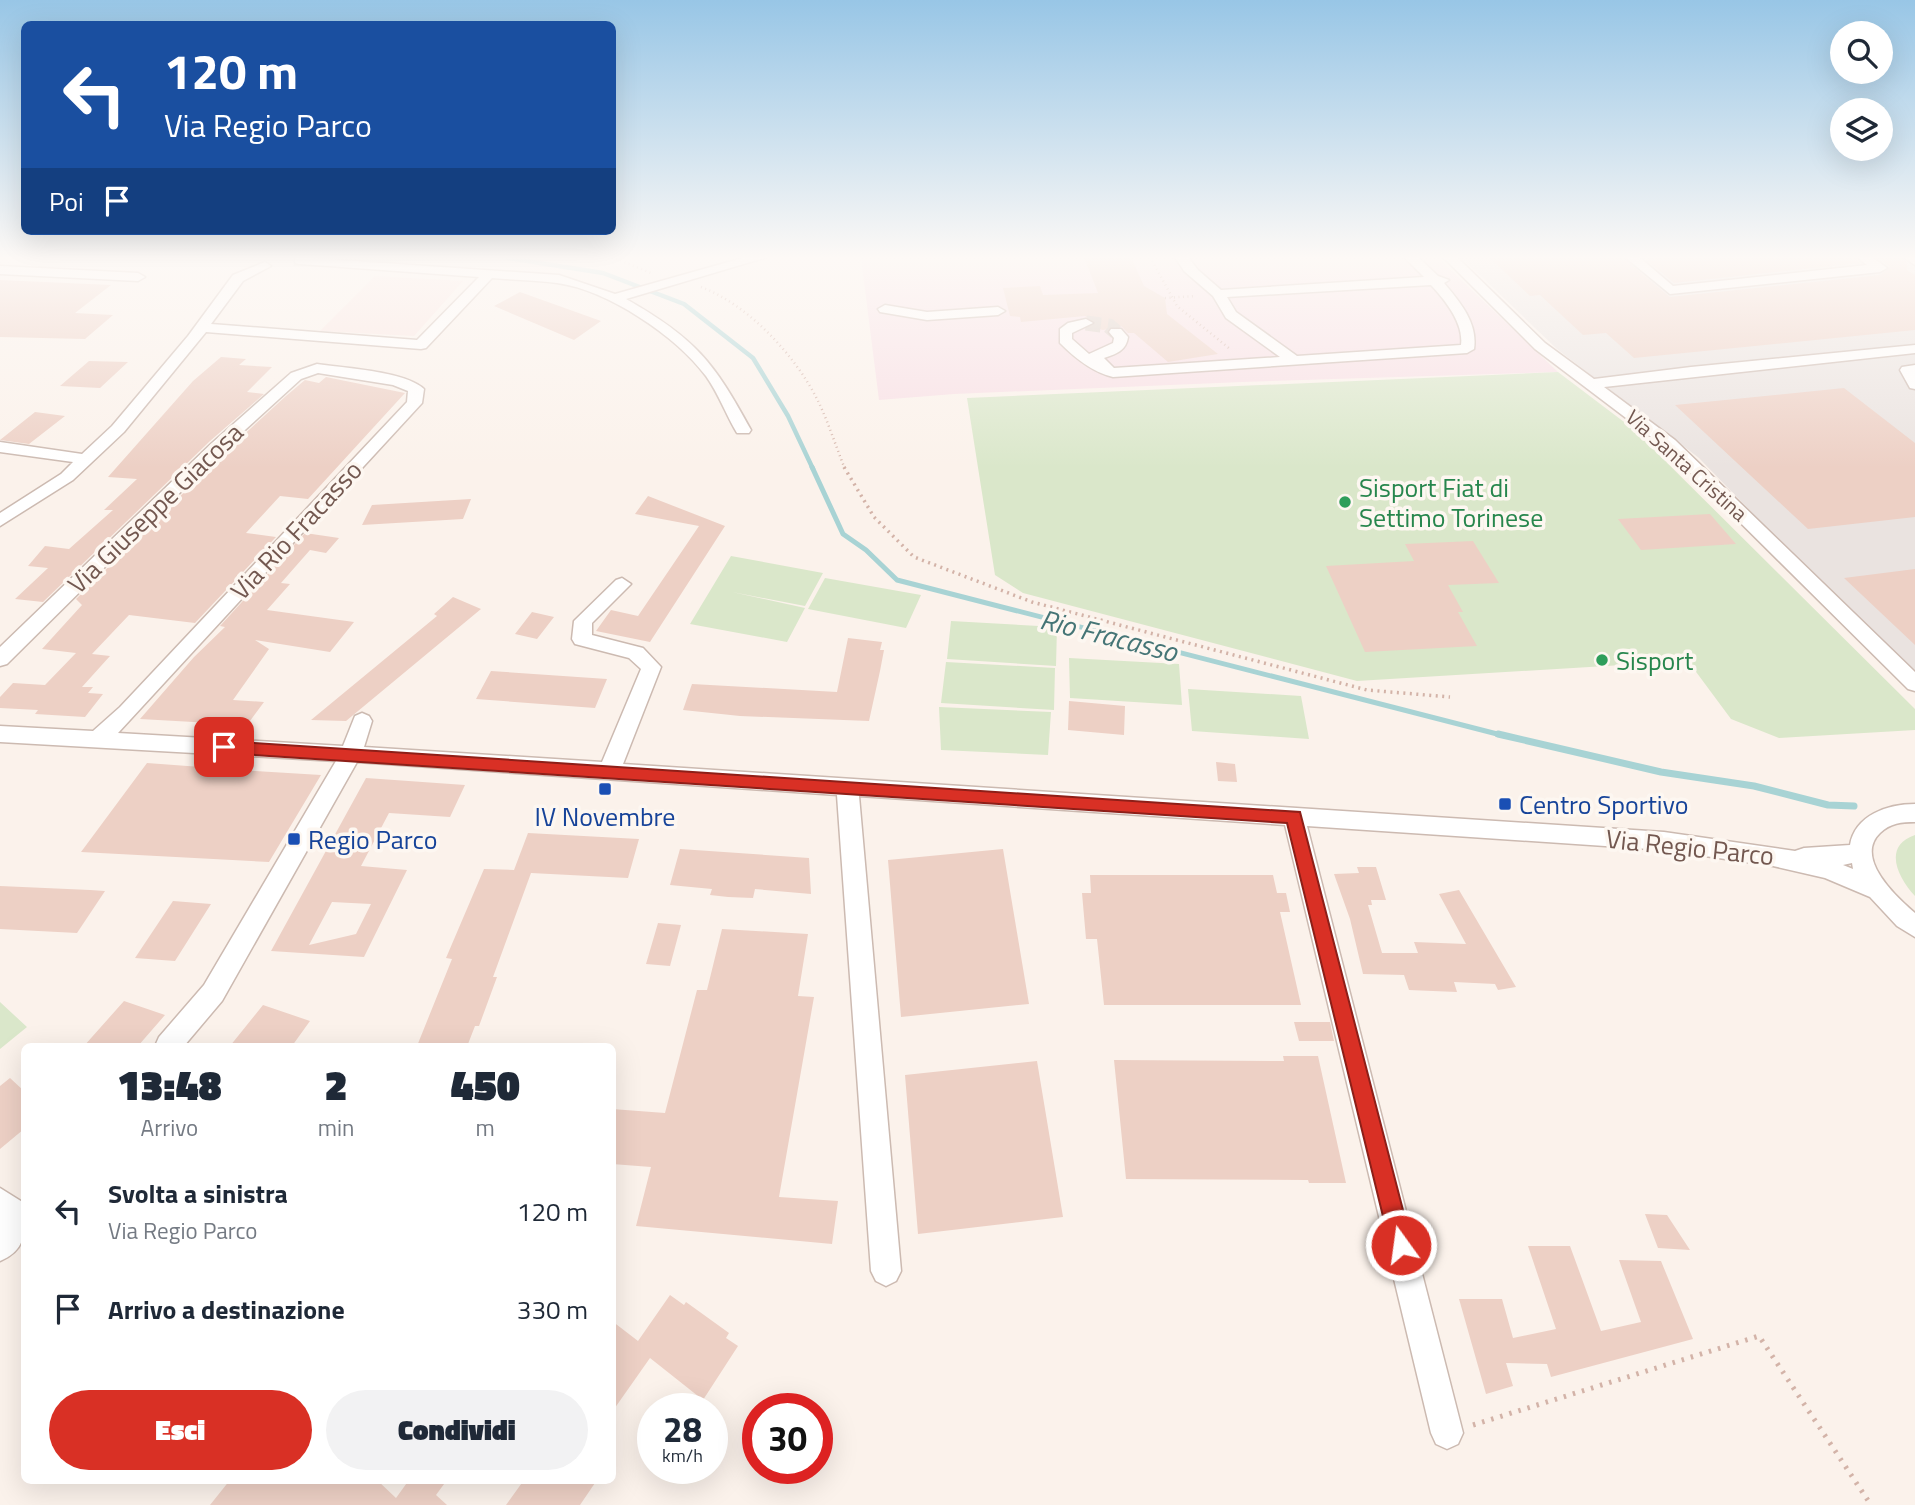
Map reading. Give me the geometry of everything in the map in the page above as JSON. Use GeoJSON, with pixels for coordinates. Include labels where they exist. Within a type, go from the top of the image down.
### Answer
{"type":"FeatureCollection","features":[{"type":"Feature","properties":{"kind":"street"},"geometry":{"type":"LineString","coordinates":[[0,521],[67,477],[118,429],[201,327]]}},
{"type":"Feature","properties":{"kind":"street"},"geometry":{"type":"LineString","coordinates":[[204,327],[412,346],[421,345],[438,327]]}},
{"type":"Feature","properties":{"kind":"street"},"geometry":{"type":"LineString","coordinates":[[660,327],[679,340],[711,373],[743,430]]}},
{"type":"Feature","properties":{"kind":"street"},"geometry":{"type":"LineString","coordinates":[[1071,327],[1065,332],[1065,340],[1079,354],[1105,370],[1120,374],[1467,349],[1469,342],[1464,327]]}},
{"type":"Feature","properties":{"kind":"street"},"geometry":{"type":"LineString","coordinates":[[1248,327],[1296,362]]}},
{"type":"Feature","properties":{"kind":"street","name":"Via Santa Cristina"},"geometry":{"type":"LineString","coordinates":[[1521,327],[1540,346],[1669,443],[1915,684]]}},
{"type":"Feature","properties":{"kind":"street"},"geometry":{"type":"LineString","coordinates":[[1105,370],[1095,356],[1121,344],[1121,337],[1116,332]]}},
{"type":"Feature","properties":{"kind":"street"},"geometry":{"type":"LineString","coordinates":[[1591,384],[1691,371],[1915,349]]}},
{"type":"Feature","properties":{"kind":"street","name":"Via Giuseppe Giacosa"},"geometry":{"type":"LineString","coordinates":[[0,659],[279,390],[296,376],[317,368]]}},
{"type":"Feature","properties":{"kind":"street","name":"Via Rio Fracasso"},"geometry":{"type":"LineString","coordinates":[[97,740],[127,712],[414,402],[416,389],[397,381],[317,368]]}},
{"type":"Feature","properties":{"kind":"street"},"geometry":{"type":"LineString","coordinates":[[1915,369],[1907,370],[1915,385]]}},
{"type":"Feature","properties":{"kind":"street"},"geometry":{"type":"LineString","coordinates":[[0,447],[86,459]]}},
{"type":"Feature","properties":{"kind":"street"},"geometry":{"type":"LineString","coordinates":[[609,771],[650,667],[636,653],[582,639],[582,630],[583,621],[622,584]]}},
{"type":"Feature","properties":{"kind":"street"},"geometry":{"type":"LineString","coordinates":[[171,1043],[213,993],[351,754],[362,722]]}},
{"type":"Feature","properties":{"kind":"street","name":"Via Regio Parco"},"geometry":{"type":"LineString","coordinates":[[0,734],[351,754],[1664,841],[1787,858],[1843,875],[1877,890]]}},
{"type":"Feature","properties":{"kind":"street"},"geometry":{"type":"LineString","coordinates":[[847,787],[886,1271]]}},
{"type":"Feature","properties":{"kind":"street"},"geometry":{"type":"LineString","coordinates":[[1915,813],[1902,812],[1879,819],[1865,832],[1861,852],[1865,870],[1877,890],[1915,927]]}},
{"type":"Feature","properties":{"kind":"street"},"geometry":{"type":"LineString","coordinates":[[1294,817],[1447,1433]]}},
{"type":"Feature","properties":{"kind":"street","name":"Via Regio Parco"},"geometry":{"type":"LineString","coordinates":[[1787,858],[1841,856],[1861,852]]}},
{"type":"Feature","properties":{"kind":"street"},"geometry":{"type":"LineString","coordinates":[[0,1246],[17,1217]]}},
{"type":"Feature","properties":{"kind":"path"},"geometry":{"type":"LineString","coordinates":[[761,327],[776,339],[818,401],[847,474],[874,517],[914,556],[1032,602],[1326,680],[1367,690],[1450,697]]}},
{"type":"Feature","properties":{"kind":"path"},"geometry":{"type":"LineString","coordinates":[[1203,327],[1250,365]]}},
{"type":"Feature","properties":{"kind":"path"},"geometry":{"type":"LineString","coordinates":[[1447,1433],[1759,1336],[1871,1505]]}},
{"type":"Feature","properties":{"kind":"shaded area"},"geometry":{"type":"Polygon","coordinates":[[[324,327],[422,327],[414,336],[320,331],[324,327]]]}},
{"type":"Feature","properties":{"kind":"shaded area"},"geometry":{"type":"Polygon","coordinates":[[[870,327],[1511,327],[1558,372],[1242,382],[954,394],[879,400],[870,327]]]}},
{"type":"Feature","properties":{"kind":"shaded area"},"geometry":{"type":"Polygon","coordinates":[[[1534,327],[1915,327],[1915,681],[1699,458],[1557,349],[1534,327]]]}},
{"type":"Feature","properties":{"kind":"green space","name":"Sisport Fiat di Settimo Torinese"},"geometry":{"type":"Polygon","coordinates":[[[1558,372],[1632,428],[1915,709],[1915,730],[1779,738],[1731,719],[1688,661],[1357,681],[1023,593],[995,575],[967,398],[1558,372]]]}},
{"type":"Feature","properties":{"kind":"green space"},"geometry":{"type":"Polygon","coordinates":[[[731,556],[823,573],[805,606],[732,592],[805,608],[787,642],[690,624],[731,556]]]}},
{"type":"Feature","properties":{"kind":"green space"},"geometry":{"type":"Polygon","coordinates":[[[825,578],[921,595],[906,628],[808,609],[825,578]]]}},
{"type":"Feature","properties":{"kind":"green space"},"geometry":{"type":"Polygon","coordinates":[[[951,621],[1057,627],[1056,666],[947,659],[951,621]]]}},
{"type":"Feature","properties":{"kind":"green space"},"geometry":{"type":"Polygon","coordinates":[[[1069,658],[1179,664],[1182,705],[1070,698],[1069,658]]]}},
{"type":"Feature","properties":{"kind":"green space"},"geometry":{"type":"Polygon","coordinates":[[[946,662],[1055,668],[1054,710],[941,703],[946,662]]]}},
{"type":"Feature","properties":{"kind":"green space"},"geometry":{"type":"Polygon","coordinates":[[[1188,689],[1301,696],[1309,739],[1192,731],[1188,689]]]}},
{"type":"Feature","properties":{"kind":"green space"},"geometry":{"type":"Polygon","coordinates":[[[939,707],[1051,712],[1048,755],[941,750],[939,707]]]}},
{"type":"Feature","properties":{"kind":"green space"},"geometry":{"type":"Polygon","coordinates":[[[1915,835],[1915,896],[1899,872],[1896,854],[1905,840],[1915,835]]]}},
{"type":"Feature","properties":{"kind":"green space"},"geometry":{"type":"Polygon","coordinates":[[[0,1002],[27,1027],[0,1049],[0,1002]]]}},
{"type":"Feature","properties":{"kind":"building"},"geometry":{"type":"Polygon","coordinates":[[[0,327],[99,327],[85,339],[0,337],[0,327]]]}},
{"type":"Feature","properties":{"kind":"building"},"geometry":{"type":"Polygon","coordinates":[[[544,327],[592,327],[574,340],[544,327]]]}},
{"type":"Feature","properties":{"kind":"building"},"geometry":{"type":"Polygon","coordinates":[[[1093,327],[1115,327],[1103,330],[1093,327]]]}},
{"type":"Feature","properties":{"kind":"building"},"geometry":{"type":"Polygon","coordinates":[[[1122,327],[1184,327],[1218,354],[1168,362],[1134,333],[1128,333],[1122,327]]]}},
{"type":"Feature","properties":{"kind":"building"},"geometry":{"type":"Polygon","coordinates":[[[1575,327],[1915,327],[1915,330],[1634,358],[1606,333],[1583,335],[1575,327]]]}},
{"type":"Feature","properties":{"kind":"building"},"geometry":{"type":"Polygon","coordinates":[[[221,357],[246,359],[239,365],[272,367],[247,392],[264,394],[210,441],[43,602],[15,599],[48,568],[28,566],[45,546],[69,549],[113,510],[104,510],[137,479],[108,477],[193,381],[221,357]]]}},
{"type":"Feature","properties":{"kind":"building"},"geometry":{"type":"Polygon","coordinates":[[[89,361],[128,362],[100,388],[60,386],[89,361]]]}},
{"type":"Feature","properties":{"kind":"building"},"geometry":{"type":"Polygon","coordinates":[[[326,377],[405,393],[308,499],[280,496],[246,533],[276,537],[195,623],[129,615],[92,654],[110,656],[82,687],[93,687],[88,693],[103,694],[85,717],[35,714],[38,710],[0,708],[0,697],[13,683],[45,685],[76,653],[42,649],[82,605],[76,599],[226,451],[286,396],[305,380],[319,383],[326,377]]]}},
{"type":"Feature","properties":{"kind":"building"},"geometry":{"type":"Polygon","coordinates":[[[1844,388],[1915,443],[1915,517],[1808,529],[1675,405],[1844,388]]]}},
{"type":"Feature","properties":{"kind":"building"},"geometry":{"type":"Polygon","coordinates":[[[35,412],[65,416],[29,444],[0,440],[35,412]]]}},
{"type":"Feature","properties":{"kind":"building"},"geometry":{"type":"Polygon","coordinates":[[[648,496],[725,526],[650,642],[596,631],[611,610],[638,616],[699,526],[635,514],[648,496]]]}},
{"type":"Feature","properties":{"kind":"building"},"geometry":{"type":"Polygon","coordinates":[[[471,499],[463,519],[362,525],[372,505],[471,499]]]}},
{"type":"Feature","properties":{"kind":"building"},"geometry":{"type":"Polygon","coordinates":[[[1710,514],[1736,544],[1641,550],[1618,519],[1710,514]]]}},
{"type":"Feature","properties":{"kind":"building"},"geometry":{"type":"Polygon","coordinates":[[[305,533],[339,538],[326,553],[310,550],[281,583],[290,584],[267,610],[354,622],[330,652],[255,640],[269,649],[233,700],[264,702],[247,725],[140,719],[194,657],[225,627],[220,626],[305,533]]]}},
{"type":"Feature","properties":{"kind":"building"},"geometry":{"type":"Polygon","coordinates":[[[1473,541],[1499,583],[1448,585],[1463,612],[1458,612],[1477,646],[1365,652],[1326,566],[1414,561],[1405,544],[1473,541]]]}},
{"type":"Feature","properties":{"kind":"building"},"geometry":{"type":"Polygon","coordinates":[[[1915,569],[1915,645],[1844,578],[1915,569]]]}},
{"type":"Feature","properties":{"kind":"building"},"geometry":{"type":"Polygon","coordinates":[[[453,597],[481,609],[346,721],[311,720],[437,616],[434,614],[453,597]]]}},
{"type":"Feature","properties":{"kind":"building"},"geometry":{"type":"Polygon","coordinates":[[[532,612],[554,617],[537,639],[515,634],[532,612]]]}},
{"type":"Feature","properties":{"kind":"building"},"geometry":{"type":"Polygon","coordinates":[[[848,638],[882,642],[880,650],[884,650],[869,721],[740,716],[683,710],[692,684],[837,692],[848,638]]]}},
{"type":"Feature","properties":{"kind":"building"},"geometry":{"type":"Polygon","coordinates":[[[491,671],[607,679],[595,708],[476,699],[491,671]]]}},
{"type":"Feature","properties":{"kind":"building"},"geometry":{"type":"Polygon","coordinates":[[[1069,701],[1125,706],[1124,735],[1068,730],[1069,701]]]}},
{"type":"Feature","properties":{"kind":"building"},"geometry":{"type":"Polygon","coordinates":[[[1216,762],[1235,764],[1237,782],[1218,781],[1216,762]]]}},
{"type":"Feature","properties":{"kind":"building"},"geometry":{"type":"Polygon","coordinates":[[[147,763],[321,775],[269,862],[81,852],[147,763]]]}},
{"type":"Feature","properties":{"kind":"building"},"geometry":{"type":"Polygon","coordinates":[[[366,778],[465,785],[450,817],[389,813],[361,866],[407,870],[364,957],[271,951],[366,778]],[[332,902],[309,945],[356,934],[371,904],[332,902]]]}},
{"type":"Feature","properties":{"kind":"building"},"geometry":{"type":"Polygon","coordinates":[[[528,833],[639,839],[628,878],[531,873],[493,977],[497,977],[479,1026],[475,1026],[468,1043],[418,1043],[452,959],[446,958],[484,869],[514,870],[528,833]]]}},
{"type":"Feature","properties":{"kind":"building"},"geometry":{"type":"Polygon","coordinates":[[[680,849],[809,858],[811,894],[755,889],[753,898],[728,897],[710,895],[712,889],[670,885],[680,849]]]}},
{"type":"Feature","properties":{"kind":"building"},"geometry":{"type":"Polygon","coordinates":[[[1003,849],[1029,1004],[901,1017],[888,860],[1003,849]]]}},
{"type":"Feature","properties":{"kind":"building"},"geometry":{"type":"Polygon","coordinates":[[[1357,867],[1376,867],[1386,900],[1371,900],[1372,905],[1368,905],[1382,953],[1418,953],[1414,942],[1466,944],[1439,894],[1459,890],[1516,987],[1498,990],[1495,984],[1454,982],[1457,992],[1409,990],[1404,975],[1363,974],[1350,919],[1334,874],[1359,873],[1357,867]]]}},
{"type":"Feature","properties":{"kind":"building"},"geometry":{"type":"Polygon","coordinates":[[[1090,875],[1273,875],[1277,893],[1286,893],[1290,912],[1280,912],[1301,1005],[1104,1005],[1097,939],[1086,939],[1082,893],[1091,893],[1090,875]]]}},
{"type":"Feature","properties":{"kind":"building"},"geometry":{"type":"Polygon","coordinates":[[[0,886],[105,891],[77,933],[0,929],[0,886]]]}},
{"type":"Feature","properties":{"kind":"building"},"geometry":{"type":"Polygon","coordinates":[[[173,901],[211,904],[175,961],[135,958],[173,901]]]}},
{"type":"Feature","properties":{"kind":"building"},"geometry":{"type":"Polygon","coordinates":[[[658,923],[681,925],[670,966],[646,964],[658,923]]]}},
{"type":"Feature","properties":{"kind":"building"},"geometry":{"type":"Polygon","coordinates":[[[722,929],[808,934],[798,996],[814,997],[779,1197],[838,1201],[832,1244],[636,1226],[651,1167],[616,1164],[616,1109],[665,1113],[697,990],[707,990],[722,929]]]}},
{"type":"Feature","properties":{"kind":"building"},"geometry":{"type":"Polygon","coordinates":[[[124,1001],[165,1015],[141,1043],[87,1043],[124,1001]]]}},
{"type":"Feature","properties":{"kind":"building"},"geometry":{"type":"Polygon","coordinates":[[[263,1005],[310,1021],[294,1043],[232,1043],[263,1005]]]}},
{"type":"Feature","properties":{"kind":"building"},"geometry":{"type":"Polygon","coordinates":[[[1294,1022],[1330,1022],[1334,1041],[1299,1041],[1294,1022]]]}},
{"type":"Feature","properties":{"kind":"building"},"geometry":{"type":"Polygon","coordinates":[[[1283,1056],[1318,1056],[1346,1183],[1309,1183],[1308,1180],[1126,1179],[1114,1060],[1284,1061],[1283,1056]]]}},
{"type":"Feature","properties":{"kind":"building"},"geometry":{"type":"Polygon","coordinates":[[[1037,1061],[1063,1217],[918,1234],[905,1075],[1037,1061]]]}},
{"type":"Feature","properties":{"kind":"building"},"geometry":{"type":"Polygon","coordinates":[[[10,1078],[21,1088],[21,1132],[0,1149],[0,1086],[10,1078]]]}},
{"type":"Feature","properties":{"kind":"building"},"geometry":{"type":"Polygon","coordinates":[[[1645,1214],[1667,1215],[1690,1250],[1658,1248],[1645,1214]]]}},
{"type":"Feature","properties":{"kind":"building"},"geometry":{"type":"Polygon","coordinates":[[[1528,1246],[1570,1246],[1601,1331],[1641,1322],[1619,1260],[1661,1261],[1693,1339],[1551,1377],[1547,1364],[1506,1363],[1513,1386],[1486,1394],[1459,1299],[1502,1299],[1513,1338],[1556,1329],[1528,1246]]]}},
{"type":"Feature","properties":{"kind":"building"},"geometry":{"type":"Polygon","coordinates":[[[670,1295],[684,1305],[686,1302],[729,1333],[726,1338],[738,1346],[708,1393],[694,1393],[650,1358],[616,1406],[616,1324],[638,1341],[670,1295]]]}},
{"type":"Feature","properties":{"kind":"building"},"geometry":{"type":"Polygon","coordinates":[[[227,1484],[381,1484],[396,1498],[406,1484],[444,1484],[436,1495],[447,1505],[210,1505],[227,1484]]]}},
{"type":"Feature","properties":{"kind":"building"},"geometry":{"type":"Polygon","coordinates":[[[521,1484],[594,1484],[580,1505],[506,1505],[521,1484]]]}},
{"type":"Feature","properties":{"kind":"waterway","name":"Rio Fracasso"},"geometry":{"type":"LineString","coordinates":[[714,327],[753,358],[788,416],[813,469]]}},
{"type":"Feature","properties":{"kind":"waterway","name":"Rio Fracasso"},"geometry":{"type":"LineString","coordinates":[[812,467],[843,534],[866,550],[897,580],[1505,736]]}},
{"type":"Feature","properties":{"kind":"waterway","name":"Rio Fracasso"},"geometry":{"type":"LineString","coordinates":[[1498,734],[1661,772],[1754,786],[1828,805],[1854,806]]}},
{"type":"Feature","properties":{"kind":"tunnel"},"geometry":{"type":"LineString","coordinates":[[1110,327],[1116,332]]}},
{"type":"Feature","properties":{"kind":"place","name":"Sisport Fiat di Settimo Torinese"},"geometry":{"type":"Point","coordinates":[1345,502]}},
{"type":"Feature","properties":{"kind":"place","name":"Sisport"},"geometry":{"type":"Point","coordinates":[1602,660]}},
{"type":"Feature","properties":{"kind":"place","name":"IV Novembre"},"geometry":{"type":"Point","coordinates":[605,789]}},
{"type":"Feature","properties":{"kind":"place","name":"Centro Sportivo"},"geometry":{"type":"Point","coordinates":[1505,804]}},
{"type":"Feature","properties":{"kind":"place","name":"Regio Parco"},"geometry":{"type":"Point","coordinates":[294,839]}},
{"type":"Feature","properties":{"kind":"route"},"geometry":{"type":"LineString","coordinates":[[224,747],[1294,817],[1401,1245]]}}]}
